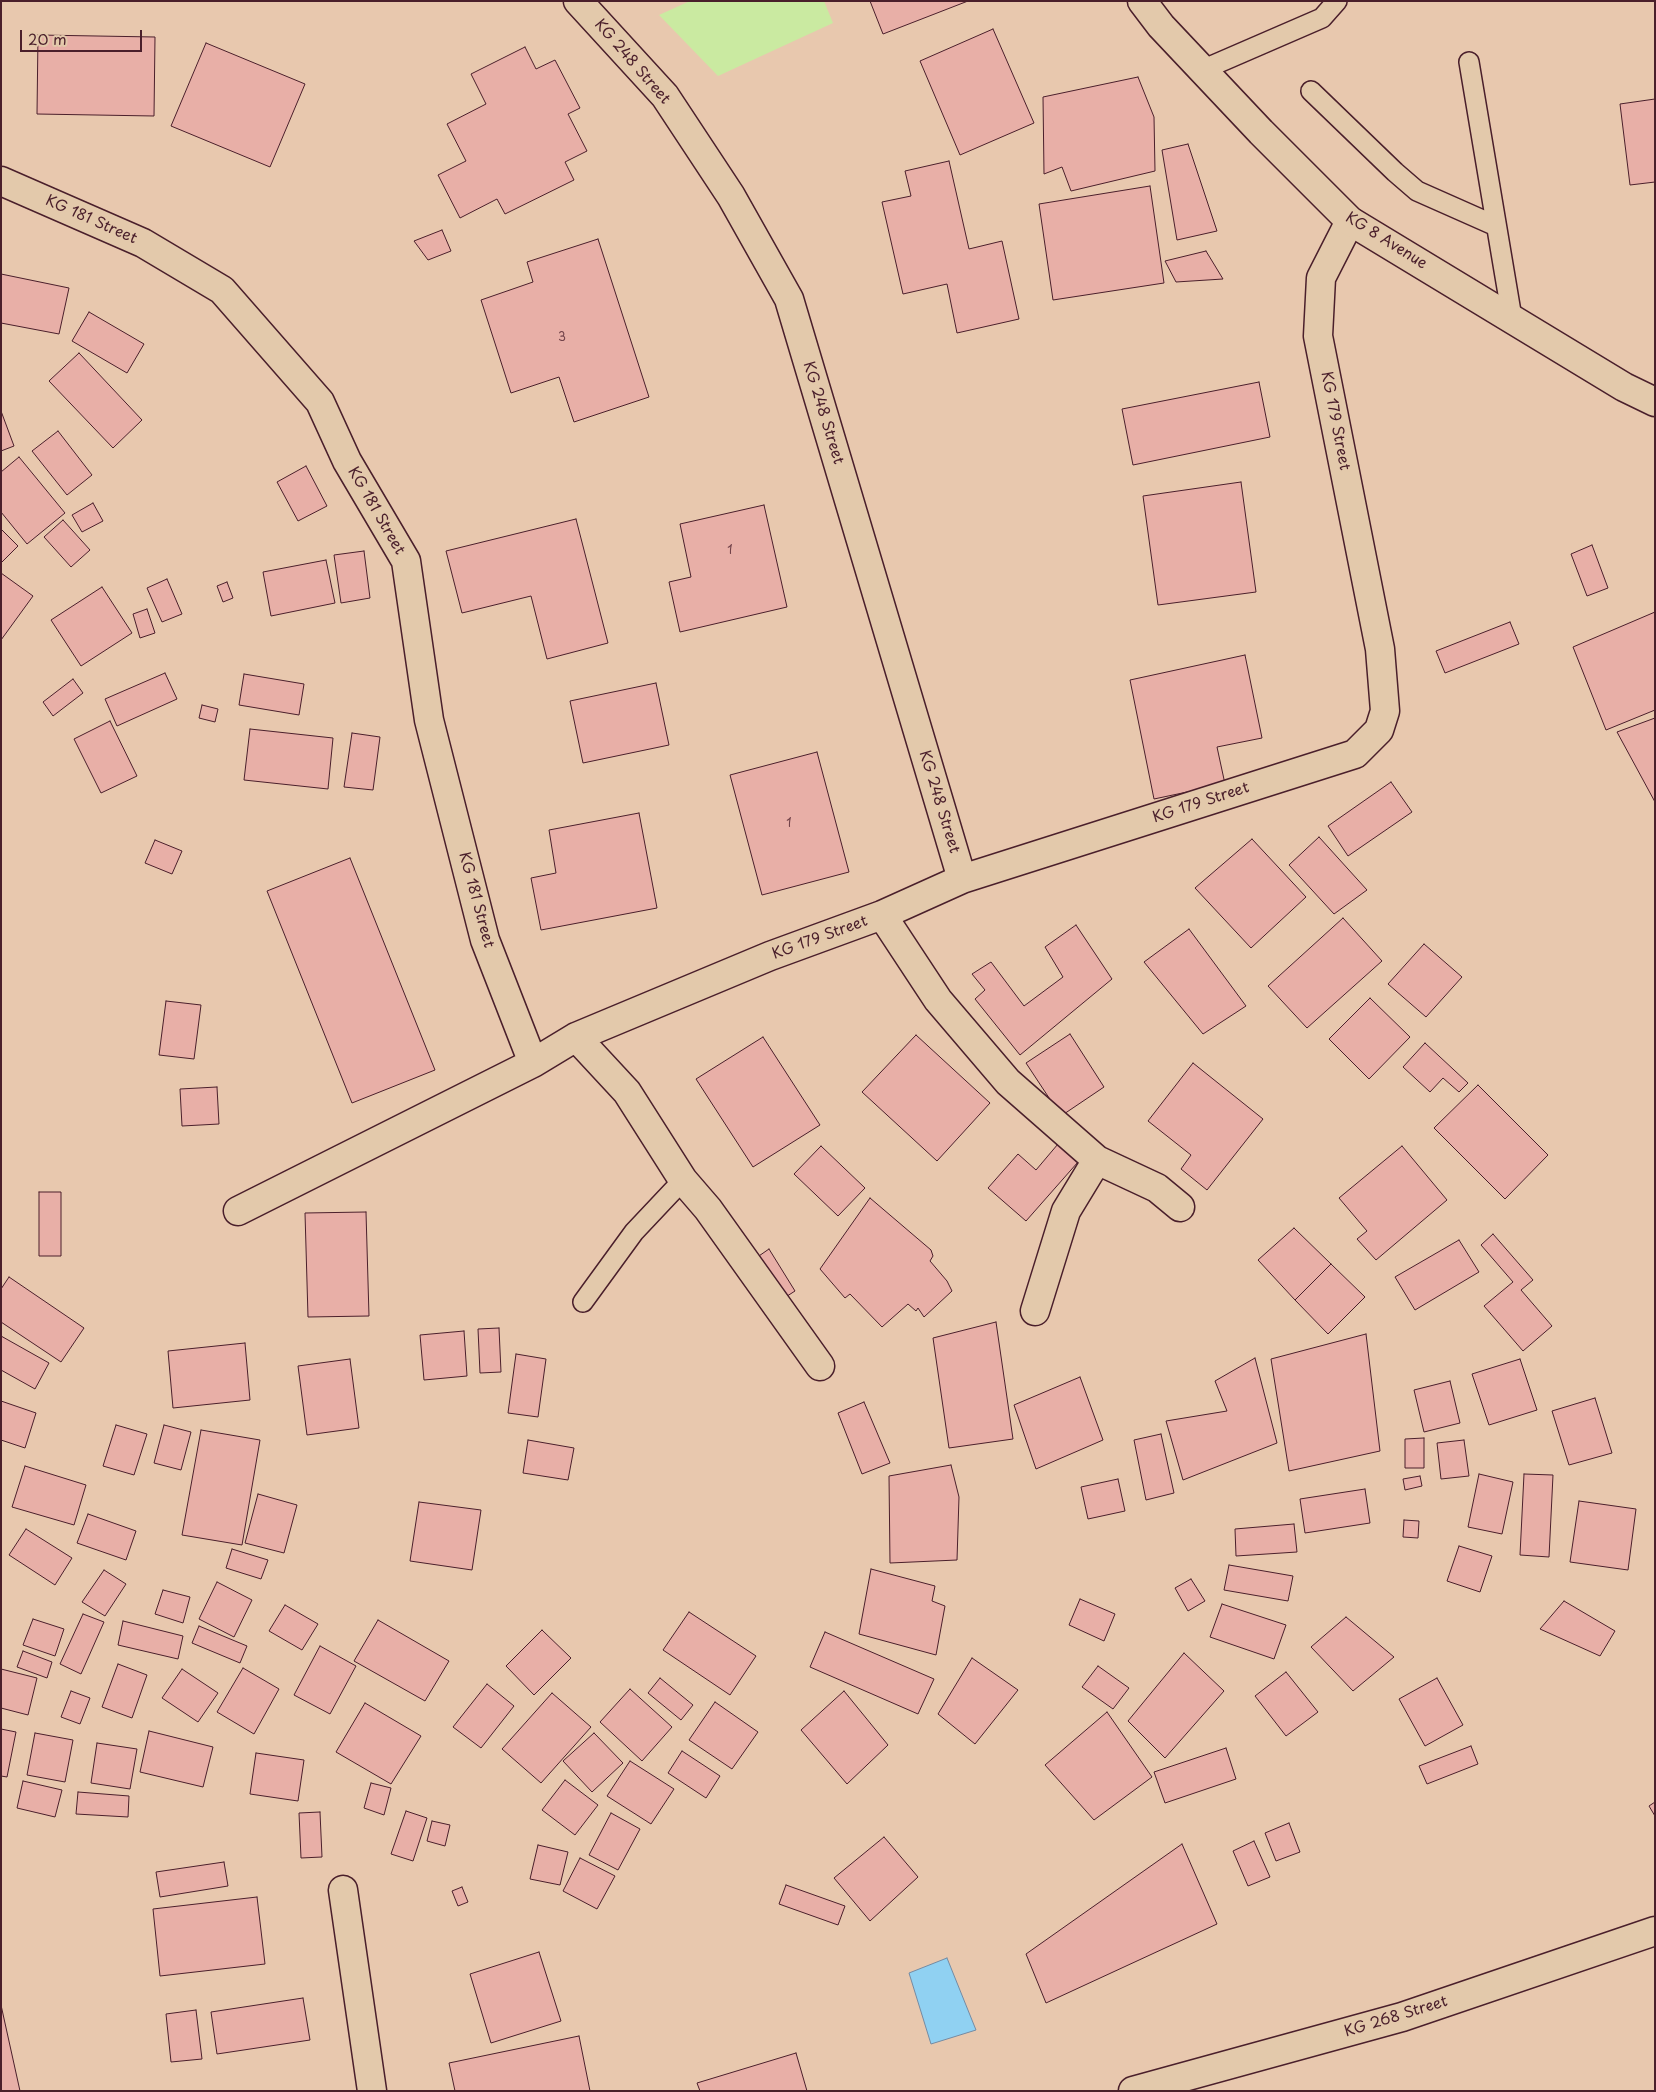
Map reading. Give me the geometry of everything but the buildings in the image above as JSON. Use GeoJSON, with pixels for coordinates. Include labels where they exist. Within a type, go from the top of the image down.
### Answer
{"type":"FeatureCollection","features":[{"type":"Feature","properties":{"kind":"street","name":"KG 248 Street"},"geometry":{"type":"LineString","coordinates":[[578,1],[665,96],[731,196],[789,299],[962,879]]}},
{"type":"Feature","properties":{"kind":"street","name":"KG 8 Avenue"},"geometry":{"type":"LineString","coordinates":[[1142,1],[1161,26],[1202,70],[1350,221],[1624,387],[1655,402]]}},
{"type":"Feature","properties":{"kind":"street","name":"KG 181 Street"},"geometry":{"type":"LineString","coordinates":[[1,181],[143,244],[222,290],[320,402],[347,461],[406,562],[429,720],[485,940],[533,1062]]}},
{"type":"Feature","properties":{"kind":"street","name":"KG 179 Street"},"geometry":{"type":"LineString","coordinates":[[238,1211],[533,1062],[576,1037],[770,956],[882,916],[962,879],[1355,754],[1379,730],[1385,711],[1380,649],[1318,336],[1321,278],[1350,221]]}},
{"type":"Feature","properties":{"kind":"street"},"geometry":{"type":"LineString","coordinates":[[882,916],[938,1000],[1008,1082],[1098,1160],[1158,1188],[1180,1207]]}},
{"type":"Feature","properties":{"kind":"street"},"geometry":{"type":"LineString","coordinates":[[576,1037],[627,1092],[683,1180],[708,1209],[820,1366]]}},
{"type":"Feature","properties":{"kind":"street"},"geometry":{"type":"LineString","coordinates":[[1036,1311],[1066,1211],[1098,1160]]}},
{"type":"Feature","properties":{"kind":"street"},"geometry":{"type":"LineString","coordinates":[[343,1890],[372,2091]]}},
{"type":"Feature","properties":{"kind":"street","name":"KG 268 Street"},"geometry":{"type":"LineString","coordinates":[[1133,2091],[1402,2017],[1655,1931]]}},
{"type":"Feature","properties":{"kind":"lane"},"geometry":{"type":"LineString","coordinates":[[1202,70],[1322,18],[1337,1]]}},
{"type":"Feature","properties":{"kind":"lane"},"geometry":{"type":"LineString","coordinates":[[1469,62],[1512,318]]}},
{"type":"Feature","properties":{"kind":"lane"},"geometry":{"type":"LineString","coordinates":[[1312,91],[1417,191],[1496,226]]}},
{"type":"Feature","properties":{"kind":"lane"},"geometry":{"type":"LineString","coordinates":[[584,1302],[634,1232],[683,1180]]}},
{"type":"Feature","properties":{"kind":"green space"},"geometry":{"type":"Polygon","coordinates":[[[690,1],[824,1],[833,23],[718,76],[659,15],[690,1]]]}},
{"type":"Feature","properties":{"kind":"water"},"geometry":{"type":"Polygon","coordinates":[[[947,1958],[976,2030],[931,2044],[909,1973],[947,1958]]]}}]}
